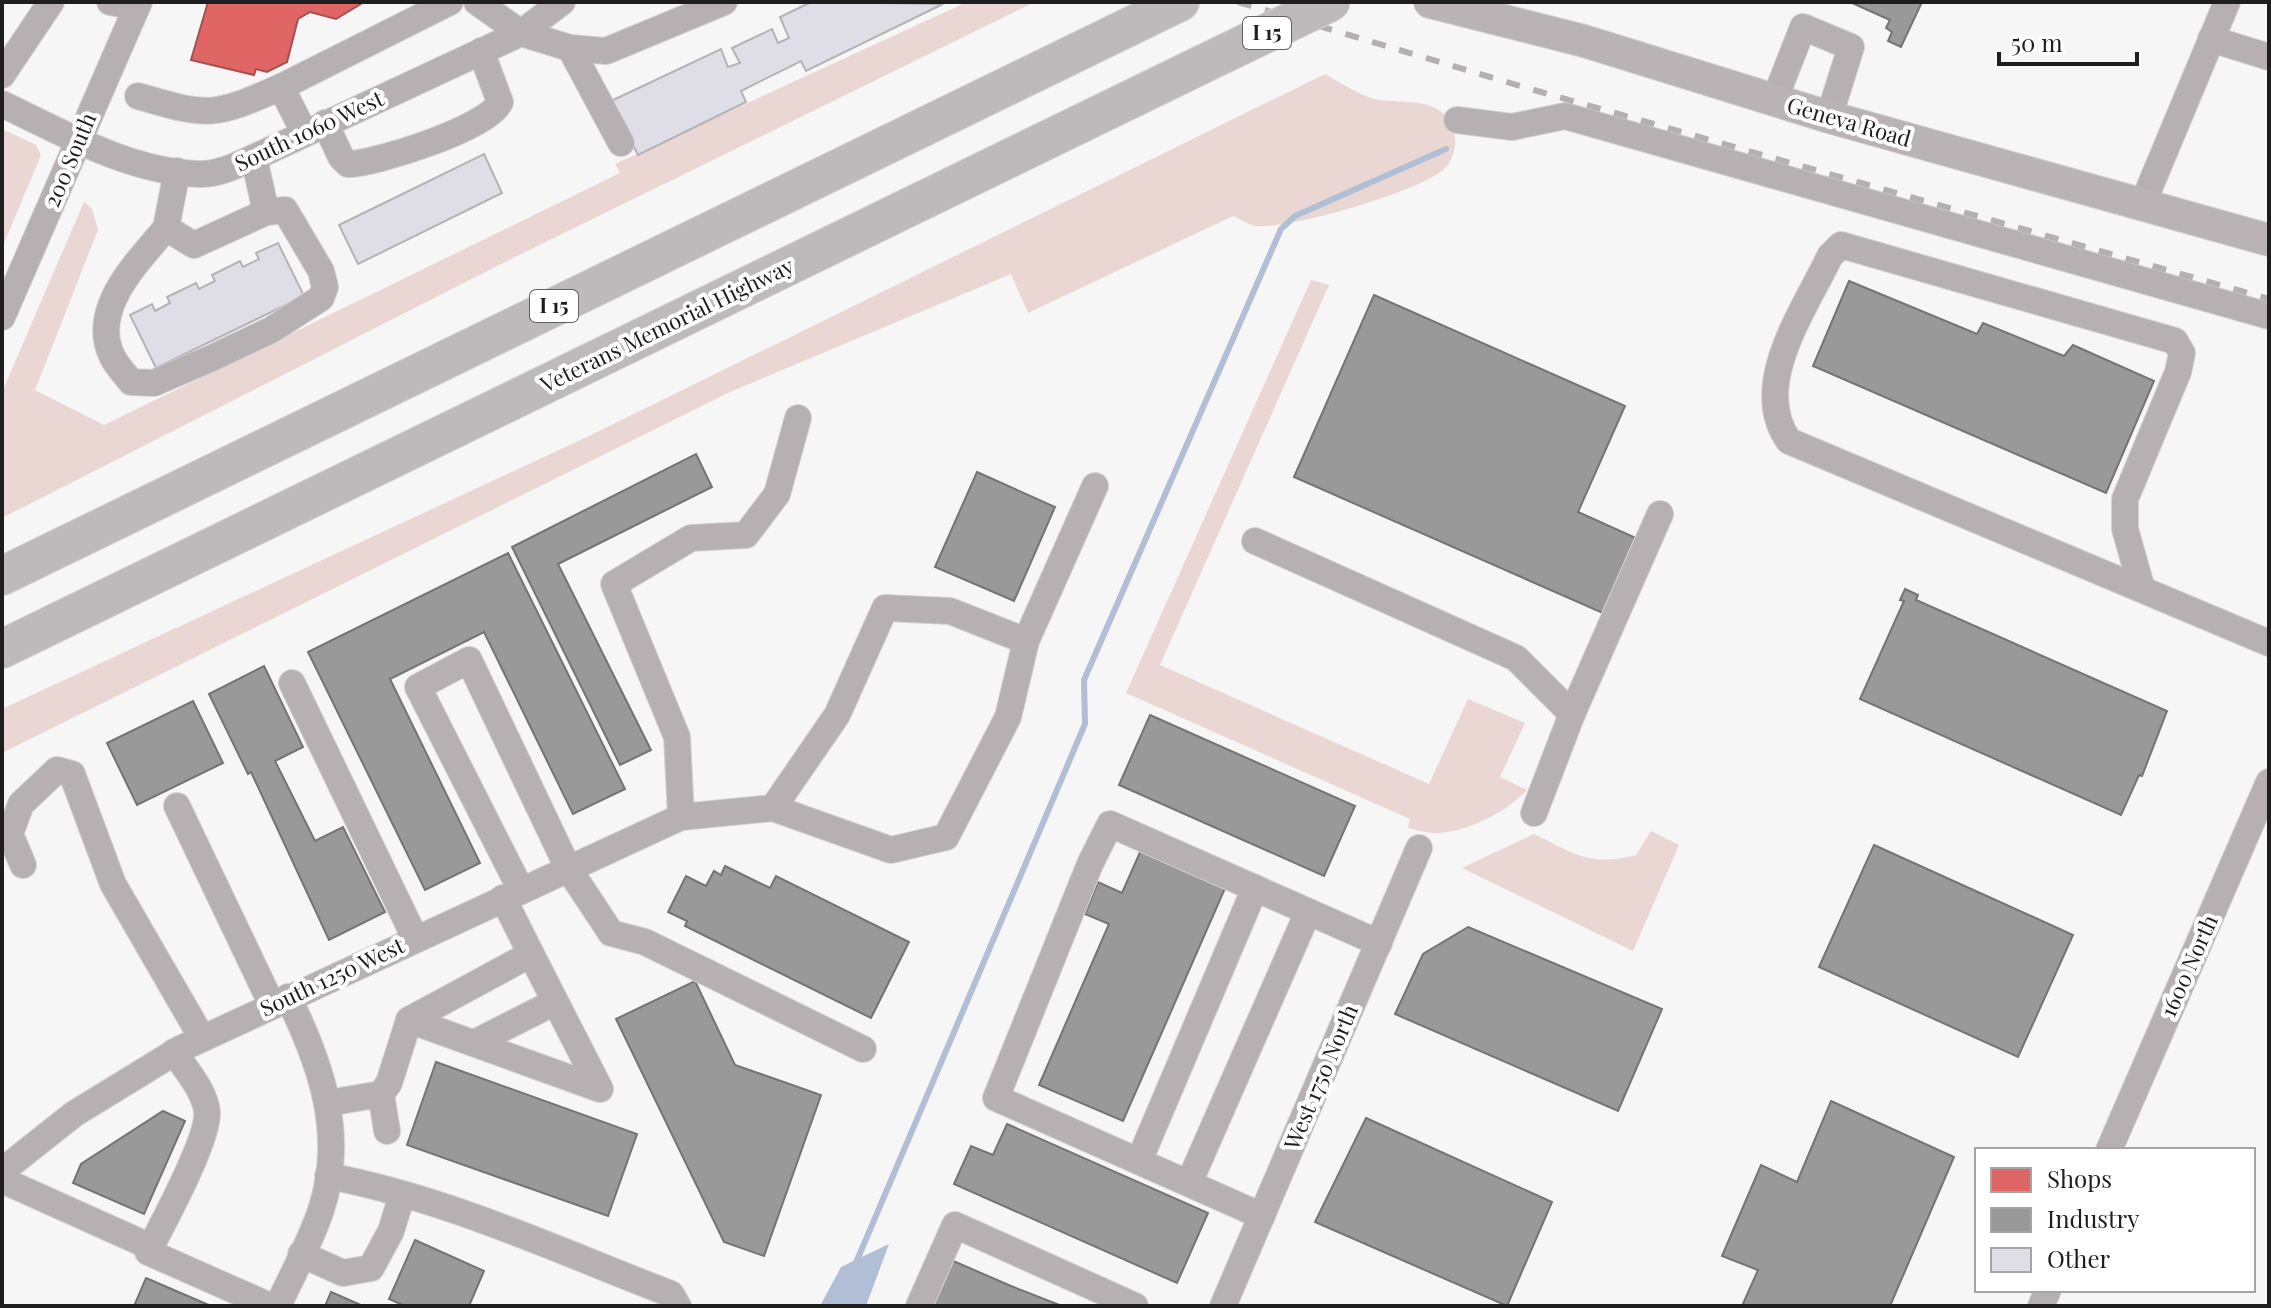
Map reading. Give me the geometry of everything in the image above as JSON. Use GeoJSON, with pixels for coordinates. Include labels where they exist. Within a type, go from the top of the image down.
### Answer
{"type":"FeatureCollection","features":[{"type":"Feature","properties":{"kind":"highway","name":"I 15"},"geometry":{"type":"LineString","coordinates":[[2,576],[1180,2]]}},
{"type":"Feature","properties":{"kind":"highway","name":"Veterans Memorial Highway"},"geometry":{"type":"LineString","coordinates":[[2,649],[1331,2]]}},
{"type":"Feature","properties":{"kind":"main road","name":"Geneva Road"},"geometry":{"type":"LineString","coordinates":[[1430,2],[1584,41],[1829,117],[2269,240]]}},
{"type":"Feature","properties":{"kind":"street"},"geometry":{"type":"LineString","coordinates":[[2,75],[51,2]]}},
{"type":"Feature","properties":{"kind":"street"},"geometry":{"type":"LineString","coordinates":[[110,2],[138,5]]}},
{"type":"Feature","properties":{"kind":"street"},"geometry":{"type":"LineString","coordinates":[[138,96],[192,112],[226,111],[281,87],[450,2]]}},
{"type":"Feature","properties":{"kind":"street"},"geometry":{"type":"LineString","coordinates":[[477,2],[521,33],[570,48],[606,51],[724,2]]}},
{"type":"Feature","properties":{"kind":"street","name":"South 1060 West"},"geometry":{"type":"LineString","coordinates":[[2,104],[79,140],[149,167],[200,175],[226,170],[254,158],[521,33],[562,2]]}},
{"type":"Feature","properties":{"kind":"street"},"geometry":{"type":"LineString","coordinates":[[2143,203],[2227,2]]}},
{"type":"Feature","properties":{"kind":"street","name":"200 South"},"geometry":{"type":"LineString","coordinates":[[2,317],[138,5]]}},
{"type":"Feature","properties":{"kind":"street"},"geometry":{"type":"LineString","coordinates":[[1774,101],[1803,27],[1851,47],[1829,117]]}},
{"type":"Feature","properties":{"kind":"street"},"geometry":{"type":"LineString","coordinates":[[2211,39],[2269,57]]}},
{"type":"Feature","properties":{"kind":"street"},"geometry":{"type":"LineString","coordinates":[[570,48],[621,143]]}},
{"type":"Feature","properties":{"kind":"street"},"geometry":{"type":"LineString","coordinates":[[281,87],[348,164],[374,162],[472,124],[497,109],[500,102],[481,51]]}},
{"type":"Feature","properties":{"kind":"street"},"geometry":{"type":"LineString","coordinates":[[1457,120],[1512,127],[1565,116],[2269,316]]}},
{"type":"Feature","properties":{"kind":"street"},"geometry":{"type":"LineString","coordinates":[[254,158],[266,212]]}},
{"type":"Feature","properties":{"kind":"street"},"geometry":{"type":"LineString","coordinates":[[166,228],[194,245],[266,212],[285,210],[321,271],[325,287],[321,298],[271,330],[214,357],[154,383],[131,382],[111,356],[105,326],[120,285],[166,228],[177,171]]}},
{"type":"Feature","properties":{"kind":"street"},"geometry":{"type":"LineString","coordinates":[[2142,589],[2125,529],[2125,499],[2178,372],[2182,353],[2175,341],[1841,245],[1830,256],[1775,379],[1779,426],[1789,441],[2269,643]]}},
{"type":"Feature","properties":{"kind":"street"},"geometry":{"type":"LineString","coordinates":[[681,817],[677,737],[614,584],[691,538],[746,535],[777,494],[798,418]]}},
{"type":"Feature","properties":{"kind":"street"},"geometry":{"type":"LineString","coordinates":[[1026,641],[950,611],[885,608],[837,715],[773,808],[891,850],[946,837],[1008,717],[1026,641],[1095,486]]}},
{"type":"Feature","properties":{"kind":"street"},"geometry":{"type":"LineString","coordinates":[[1534,813],[1572,714],[1660,514]]}},
{"type":"Feature","properties":{"kind":"street"},"geometry":{"type":"LineString","coordinates":[[1255,541],[1516,658],[1572,714]]}},
{"type":"Feature","properties":{"kind":"street"},"geometry":{"type":"LineString","coordinates":[[409,1020],[600,1089],[531,954],[512,894],[418,687],[469,660],[568,868],[611,933],[645,942],[863,1049]]}},
{"type":"Feature","properties":{"kind":"street"},"geometry":{"type":"LineString","coordinates":[[292,683],[415,938]]}},
{"type":"Feature","properties":{"kind":"street"},"geometry":{"type":"LineString","coordinates":[[23,865],[10,834],[21,804],[57,770],[72,774],[113,884],[202,1038]]}},
{"type":"Feature","properties":{"kind":"street","name":"1600 North"},"geometry":{"type":"LineString","coordinates":[[2110,1148],[2269,782]]}},
{"type":"Feature","properties":{"kind":"street"},"geometry":{"type":"LineString","coordinates":[[177,806],[280,1001],[313,1046],[328,1103],[331,1147],[321,1210],[278,1306]]}},
{"type":"Feature","properties":{"kind":"street","name":"South 1250 West"},"geometry":{"type":"LineString","coordinates":[[2,1171],[74,1114],[174,1052],[280,1001],[681,817],[773,808]]}},
{"type":"Feature","properties":{"kind":"street"},"geometry":{"type":"LineString","coordinates":[[1262,1216],[996,1098],[1090,864],[1110,824],[1379,943]]}},
{"type":"Feature","properties":{"kind":"street","name":"West 1750 North"},"geometry":{"type":"LineString","coordinates":[[1223,1306],[1419,848]]}},
{"type":"Feature","properties":{"kind":"street"},"geometry":{"type":"LineString","coordinates":[[1139,1161],[1255,888]]}},
{"type":"Feature","properties":{"kind":"street"},"geometry":{"type":"LineString","coordinates":[[1189,1183],[1308,912]]}},
{"type":"Feature","properties":{"kind":"street"},"geometry":{"type":"LineString","coordinates":[[328,1103],[381,1094],[389,1083],[409,1020],[531,954]]}},
{"type":"Feature","properties":{"kind":"street"},"geometry":{"type":"LineString","coordinates":[[474,1043],[555,1002]]}},
{"type":"Feature","properties":{"kind":"street"},"geometry":{"type":"LineString","coordinates":[[140,1242],[199,1146],[207,1115],[203,1096],[174,1052]]}},
{"type":"Feature","properties":{"kind":"street"},"geometry":{"type":"LineString","coordinates":[[381,1094],[387,1131]]}},
{"type":"Feature","properties":{"kind":"street"},"geometry":{"type":"LineString","coordinates":[[328,1176],[402,1195],[671,1294],[678,1306]]}},
{"type":"Feature","properties":{"kind":"street"},"geometry":{"type":"LineString","coordinates":[[2,1180],[140,1242],[148,1252],[270,1306]]}},
{"type":"Feature","properties":{"kind":"street"},"geometry":{"type":"LineString","coordinates":[[301,1254],[343,1273],[371,1268],[391,1231],[402,1195]]}},
{"type":"Feature","properties":{"kind":"street"},"geometry":{"type":"LineString","coordinates":[[919,1306],[955,1225],[1135,1306]]}},
{"type":"Feature","properties":{"kind":"shaded area"},"geometry":{"type":"Polygon","coordinates":[[[967,2],[1035,2],[509,260],[2,518],[2,392],[84,202],[92,209],[98,230],[35,390],[104,425],[620,173],[615,164],[967,2]]]}},
{"type":"Feature","properties":{"kind":"shaded area"},"geometry":{"type":"Polygon","coordinates":[[[1325,74],[1368,97],[1422,104],[1442,112],[1452,125],[1455,137],[1453,155],[1447,166],[1435,176],[1386,197],[1296,222],[1256,226],[1233,216],[1028,313],[1011,274],[730,392],[2,753],[2,709],[589,436],[1325,74]]]}},
{"type":"Feature","properties":{"kind":"shaded area"},"geometry":{"type":"Polygon","coordinates":[[[2,129],[36,145],[41,155],[2,248],[2,129]]]}},
{"type":"Feature","properties":{"kind":"shaded area"},"geometry":{"type":"Polygon","coordinates":[[[1311,280],[1329,285],[1160,665],[1429,784],[1468,699],[1525,723],[1500,777],[1527,790],[1498,813],[1462,829],[1434,833],[1408,828],[1410,819],[1126,693],[1311,280]]]}},
{"type":"Feature","properties":{"kind":"shaded area"},"geometry":{"type":"Polygon","coordinates":[[[1651,831],[1679,845],[1633,951],[1462,868],[1534,834],[1594,859],[1636,855],[1651,831]]]}},
{"type":"Feature","properties":{"kind":"water"},"geometry":{"type":"Polygon","coordinates":[[[889,1244],[866,1306],[820,1306],[841,1267],[889,1244]]]}},
{"type":"Feature","properties":{"kind":"building: Shops"},"geometry":{"type":"Polygon","coordinates":[[[208,2],[364,2],[336,19],[310,12],[298,19],[287,62],[267,72],[256,69],[254,75],[191,60],[208,2]]]}},
{"type":"Feature","properties":{"kind":"building: Industry"},"geometry":{"type":"Polygon","coordinates":[[[1850,2],[1922,2],[1901,47],[1888,41],[1892,32],[1886,28],[1890,20],[1850,2]]]}},
{"type":"Feature","properties":{"kind":"building: Industry"},"geometry":{"type":"Polygon","coordinates":[[[1849,281],[1977,334],[1983,323],[2064,356],[2073,345],[2154,381],[2106,493],[1813,366],[1849,281]]]}},
{"type":"Feature","properties":{"kind":"building: Industry"},"geometry":{"type":"Polygon","coordinates":[[[1374,295],[1625,406],[1578,512],[1638,539],[1605,614],[1294,477],[1374,295]]]}},
{"type":"Feature","properties":{"kind":"building: Industry"},"geometry":{"type":"Polygon","coordinates":[[[696,454],[712,487],[558,564],[651,750],[620,765],[512,547],[696,454]]]}},
{"type":"Feature","properties":{"kind":"building: Industry"},"geometry":{"type":"Polygon","coordinates":[[[977,472],[1055,507],[1014,601],[935,567],[977,472]]]}},
{"type":"Feature","properties":{"kind":"building: Industry"},"geometry":{"type":"Polygon","coordinates":[[[508,553],[625,789],[573,814],[484,632],[390,679],[480,863],[425,890],[308,652],[508,553]]]}},
{"type":"Feature","properties":{"kind":"building: Industry"},"geometry":{"type":"Polygon","coordinates":[[[1905,589],[1918,595],[1916,600],[2167,711],[2142,776],[2139,775],[2121,815],[1860,699],[1904,601],[1900,600],[1905,589]]]}},
{"type":"Feature","properties":{"kind":"building: Industry"},"geometry":{"type":"Polygon","coordinates":[[[264,666],[303,747],[275,761],[315,841],[343,827],[385,912],[329,940],[251,772],[248,774],[209,694],[264,666]]]}},
{"type":"Feature","properties":{"kind":"building: Industry"},"geometry":{"type":"Polygon","coordinates":[[[193,701],[223,763],[137,805],[107,743],[193,701]]]}},
{"type":"Feature","properties":{"kind":"building: Industry"},"geometry":{"type":"Polygon","coordinates":[[[1150,715],[1355,806],[1324,876],[1119,785],[1150,715]]]}},
{"type":"Feature","properties":{"kind":"building: Industry"},"geometry":{"type":"Polygon","coordinates":[[[1874,845],[2073,935],[2018,1057],[1819,967],[1874,845]]]}},
{"type":"Feature","properties":{"kind":"building: Industry"},"geometry":{"type":"Polygon","coordinates":[[[1141,850],[1226,886],[1123,1121],[1039,1085],[1109,924],[1085,914],[1098,882],[1122,893],[1141,850]]]}},
{"type":"Feature","properties":{"kind":"building: Industry"},"geometry":{"type":"Polygon","coordinates":[[[725,866],[770,888],[776,876],[909,942],[871,1018],[685,926],[687,921],[668,912],[686,876],[706,886],[714,871],[721,875],[725,866]]]}},
{"type":"Feature","properties":{"kind":"building: Industry"},"geometry":{"type":"Polygon","coordinates":[[[1468,927],[1662,1009],[1618,1111],[1395,1014],[1423,954],[1468,927]]]}},
{"type":"Feature","properties":{"kind":"building: Industry"},"geometry":{"type":"Polygon","coordinates":[[[695,981],[735,1065],[821,1095],[764,1256],[724,1242],[616,1019],[695,981]]]}},
{"type":"Feature","properties":{"kind":"building: Industry"},"geometry":{"type":"Polygon","coordinates":[[[436,1062],[637,1134],[608,1216],[407,1145],[436,1062]]]}},
{"type":"Feature","properties":{"kind":"building: Industry"},"geometry":{"type":"Polygon","coordinates":[[[1831,1101],[1954,1157],[1890,1306],[1742,1306],[1758,1270],[1722,1256],[1761,1165],[1797,1182],[1831,1101]]]}},
{"type":"Feature","properties":{"kind":"building: Industry"},"geometry":{"type":"Polygon","coordinates":[[[163,1111],[185,1121],[144,1214],[73,1183],[81,1164],[163,1111]]]}},
{"type":"Feature","properties":{"kind":"building: Industry"},"geometry":{"type":"Polygon","coordinates":[[[1366,1118],[1552,1202],[1507,1306],[1315,1222],[1366,1118]]]}},
{"type":"Feature","properties":{"kind":"building: Industry"},"geometry":{"type":"Polygon","coordinates":[[[1007,1124],[1208,1213],[1177,1283],[954,1184],[971,1146],[993,1155],[1007,1124]]]}},
{"type":"Feature","properties":{"kind":"building: Industry"},"geometry":{"type":"Polygon","coordinates":[[[415,1240],[484,1271],[469,1306],[405,1306],[389,1299],[415,1240]]]}},
{"type":"Feature","properties":{"kind":"building: Industry"},"geometry":{"type":"Polygon","coordinates":[[[951,1260],[1011,1286],[1062,1306],[930,1306],[951,1260]]]}},
{"type":"Feature","properties":{"kind":"building: Industry"},"geometry":{"type":"Polygon","coordinates":[[[146,1278],[211,1306],[134,1306],[146,1278]]]}},
{"type":"Feature","properties":{"kind":"building: Industry"},"geometry":{"type":"Polygon","coordinates":[[[331,1292],[363,1306],[325,1306],[331,1292]]]}},
{"type":"Feature","properties":{"kind":"building: Other"},"geometry":{"type":"Polygon","coordinates":[[[811,2],[943,4],[806,71],[801,61],[741,91],[746,102],[638,155],[611,101],[721,49],[728,67],[740,63],[732,48],[772,29],[778,43],[789,38],[780,17],[811,2]]]}},
{"type":"Feature","properties":{"kind":"building: Other"},"geometry":{"type":"Polygon","coordinates":[[[484,154],[502,193],[358,264],[339,225],[484,154]]]}},
{"type":"Feature","properties":{"kind":"building: Other"},"geometry":{"type":"Polygon","coordinates":[[[278,243],[304,296],[156,368],[130,315],[152,304],[155,311],[170,303],[167,297],[196,283],[199,289],[215,281],[212,275],[240,261],[243,267],[259,259],[256,253],[278,243]]]}},
{"type":"Feature","properties":{"kind":"waterway"},"geometry":{"type":"LineString","coordinates":[[855,1265],[1085,724],[1084,680],[1281,229],[1295,216],[1446,149]]}},
{"type":"Feature","properties":{"kind":"railway"},"geometry":{"type":"LineString","coordinates":[[1238,2],[1534,90],[2269,299]]}}]}
